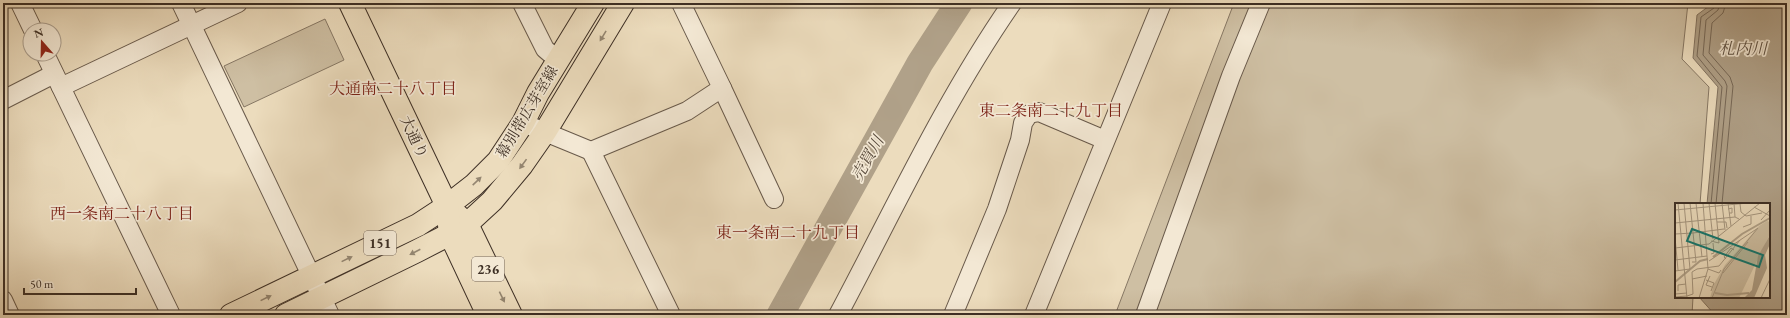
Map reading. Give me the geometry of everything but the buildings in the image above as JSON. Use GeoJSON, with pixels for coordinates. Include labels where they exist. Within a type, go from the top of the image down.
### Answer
{"type":"FeatureCollection","features":[{"type":"Feature","properties":{"kind":"main road","name":"大通り"},"geometry":{"type":"LineString","coordinates":[[350,3],[458,229],[511,315]]}},
{"type":"Feature","properties":{"kind":"main road","name":"幕別帯広芽室線"},"geometry":{"type":"LineString","coordinates":[[231,315],[418,225],[447,206],[474,185],[498,161],[593,3]]}},
{"type":"Feature","properties":{"kind":"main road","name":"幕別帯広芽室線"},"geometry":{"type":"LineString","coordinates":[[286,315],[326,306],[417,251],[458,229],[492,201],[522,165],[545,132],[623,3]]}},
{"type":"Feature","properties":{"kind":"main road","name":"大通り"},"geometry":{"type":"LineString","coordinates":[[458,229],[488,315]]}},
{"type":"Feature","properties":{"kind":"street"},"geometry":{"type":"LineString","coordinates":[[20,3],[29,22]]}},
{"type":"Feature","properties":{"kind":"street"},"geometry":{"type":"LineString","coordinates":[[181,3],[326,306]]}},
{"type":"Feature","properties":{"kind":"street"},"geometry":{"type":"LineString","coordinates":[[3,100],[58,80],[191,25],[238,3]]}},
{"type":"Feature","properties":{"kind":"street"},"geometry":{"type":"LineString","coordinates":[[522,3],[545,49],[558,60]]}},
{"type":"Feature","properties":{"kind":"street"},"geometry":{"type":"LineString","coordinates":[[681,3],[774,199]]}},
{"type":"Feature","properties":{"kind":"street"},"geometry":{"type":"LineString","coordinates":[[838,315],[949,103],[987,39],[1012,3]]}},
{"type":"Feature","properties":{"kind":"street"},"geometry":{"type":"LineString","coordinates":[[1034,315],[1162,3]]}},
{"type":"Feature","properties":{"kind":"street"},"geometry":{"type":"LineString","coordinates":[[1145,315],[1230,76],[1261,3]]}},
{"type":"Feature","properties":{"kind":"street"},"geometry":{"type":"LineString","coordinates":[[49,62],[171,315]]}},
{"type":"Feature","properties":{"kind":"street"},"geometry":{"type":"LineString","coordinates":[[591,151],[687,111],[722,88]]}},
{"type":"Feature","properties":{"kind":"street"},"geometry":{"type":"LineString","coordinates":[[953,315],[997,209],[1020,140],[1023,123],[1029,114],[1040,112],[1105,140]]}},
{"type":"Feature","properties":{"kind":"street"},"geometry":{"type":"LineString","coordinates":[[522,123],[591,151],[671,315]]}},
{"type":"Feature","properties":{"kind":"street"},"geometry":{"type":"LineString","coordinates":[[3,300],[10,315]]}},
{"type":"Feature","properties":{"kind":"shaded area"},"geometry":{"type":"Polygon","coordinates":[[[1234,3],[1688,3],[1682,59],[1709,87],[1700,203],[1675,203],[1675,298],[1693,298],[1692,315],[1115,315],[1234,3]]]}},
{"type":"Feature","properties":{"kind":"shaded area"},"geometry":{"type":"Polygon","coordinates":[[[325,19],[344,60],[244,107],[224,66],[325,19]]]}},
{"type":"Feature","properties":{"kind":"water","name":"札内川"},"geometry":{"type":"Polygon","coordinates":[[[1713,3],[1787,3],[1787,315],[1715,315],[1700,298],[1770,298],[1770,203],[1707,203],[1718,87],[1693,58],[1697,15],[1713,3]]]}},
{"type":"Feature","properties":{"kind":"waterway","name":"売買川"},"geometry":{"type":"LineString","coordinates":[[780,315],[920,63],[959,3]]}},
{"type":"Feature","properties":{"kind":"district","name":"大通南二十八丁目"},"geometry":{"type":"Point","coordinates":[393,88]}},
{"type":"Feature","properties":{"kind":"district","name":"東二条南二十九丁目"},"geometry":{"type":"Point","coordinates":[1051,110]}},
{"type":"Feature","properties":{"kind":"district","name":"西一条南二十八丁目"},"geometry":{"type":"Point","coordinates":[122,213]}},
{"type":"Feature","properties":{"kind":"district","name":"東一条南二十九丁目"},"geometry":{"type":"Point","coordinates":[788,232]}}]}
